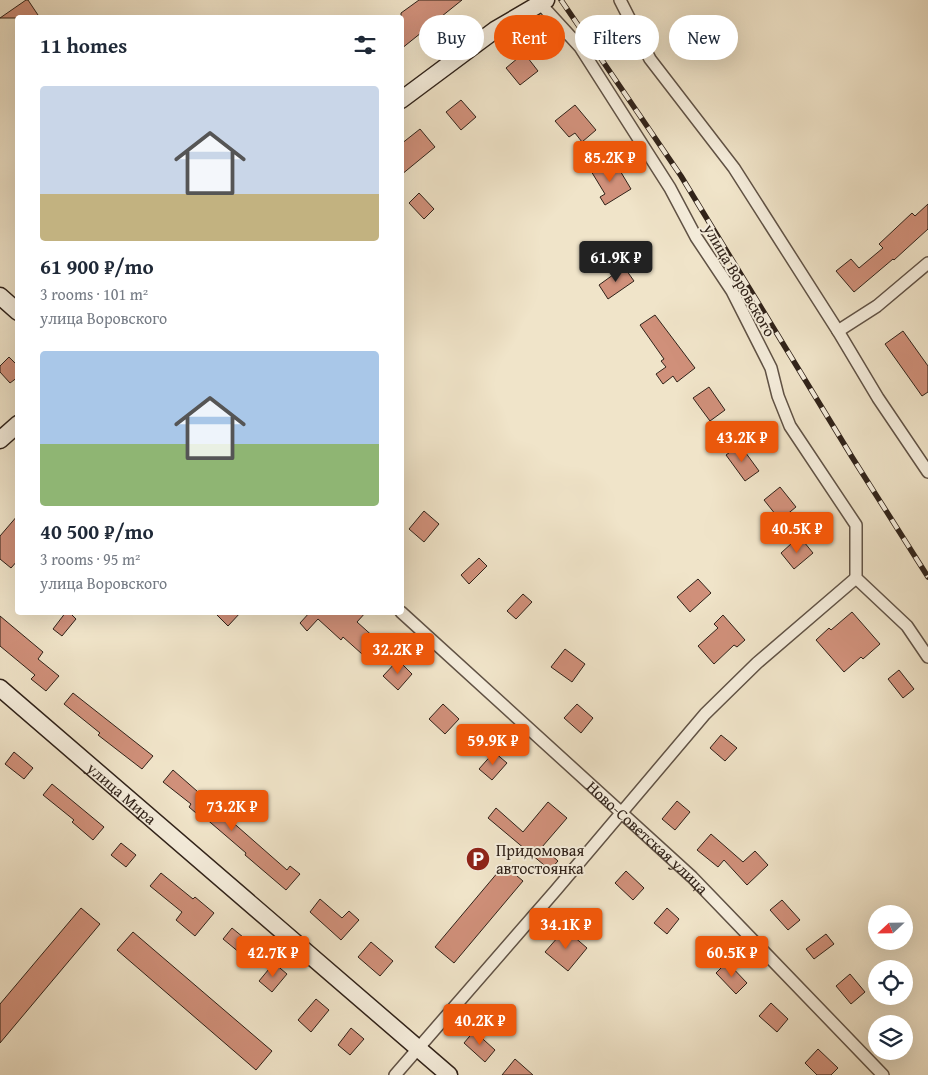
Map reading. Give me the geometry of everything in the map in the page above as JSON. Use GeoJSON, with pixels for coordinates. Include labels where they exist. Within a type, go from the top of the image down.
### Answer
{"type":"FeatureCollection","features":[{"type":"Feature","properties":{"kind":"street"},"geometry":{"type":"LineString","coordinates":[[620,0],[650,59],[734,168],[838,331],[878,398],[928,472]]}},
{"type":"Feature","properties":{"kind":"street"},"geometry":{"type":"LineString","coordinates":[[404,98],[495,30],[540,1]]}},
{"type":"Feature","properties":{"kind":"street","name":"улица Воровского"},"geometry":{"type":"LineString","coordinates":[[540,1],[580,48],[670,188],[696,237],[732,291],[771,368],[778,396],[790,426],[856,525],[856,578]]}},
{"type":"Feature","properties":{"kind":"street"},"geometry":{"type":"LineString","coordinates":[[838,331],[877,306],[928,263]]}},
{"type":"Feature","properties":{"kind":"street"},"geometry":{"type":"LineString","coordinates":[[0,296],[15,309]]}},
{"type":"Feature","properties":{"kind":"street"},"geometry":{"type":"LineString","coordinates":[[0,440],[15,427]]}},
{"type":"Feature","properties":{"kind":"street"},"geometry":{"type":"LineString","coordinates":[[394,1075],[622,814],[705,714],[757,663],[856,578],[907,626],[928,657]]}},
{"type":"Feature","properties":{"kind":"street","name":"Ново-Советская улица"},"geometry":{"type":"LineString","coordinates":[[404,615],[692,877],[883,1075]]}},
{"type":"Feature","properties":{"kind":"street","name":"улица Мира"},"geometry":{"type":"LineString","coordinates":[[0,688],[450,1075]]}},
{"type":"Feature","properties":{"kind":"building"},"geometry":{"type":"Polygon","coordinates":[[[26,0],[28,0],[38,15],[15,15],[15,18],[0,18],[26,0]]]}},
{"type":"Feature","properties":{"kind":"building"},"geometry":{"type":"Polygon","coordinates":[[[419,0],[462,0],[443,15],[419,15],[419,35],[404,47],[404,15],[401,15],[401,13],[419,0]]]}},
{"type":"Feature","properties":{"kind":"building"},"geometry":{"type":"Polygon","coordinates":[[[516,60],[529,60],[538,71],[520,85],[506,68],[516,60]]]}},
{"type":"Feature","properties":{"kind":"building"},"geometry":{"type":"Polygon","coordinates":[[[461,100],[476,117],[461,130],[446,112],[461,100]]]}},
{"type":"Feature","properties":{"kind":"building"},"geometry":{"type":"Polygon","coordinates":[[[575,105],[596,130],[582,142],[575,133],[569,137],[555,121],[575,105]]]}},
{"type":"Feature","properties":{"kind":"building"},"geometry":{"type":"Polygon","coordinates":[[[420,129],[435,147],[404,173],[404,142],[420,129]]]}},
{"type":"Feature","properties":{"kind":"building"},"geometry":{"type":"Polygon","coordinates":[[[607,161],[613,172],[619,169],[631,189],[605,205],[600,197],[605,194],[591,171],[607,161]]]}},
{"type":"Feature","properties":{"kind":"building"},"geometry":{"type":"Polygon","coordinates":[[[419,193],[434,209],[424,219],[409,203],[419,193]]]}},
{"type":"Feature","properties":{"kind":"building"},"geometry":{"type":"Polygon","coordinates":[[[928,204],[928,229],[894,260],[854,292],[836,271],[851,259],[859,268],[883,248],[879,244],[912,213],[915,216],[928,204]]]}},
{"type":"Feature","properties":{"kind":"building"},"geometry":{"type":"Polygon","coordinates":[[[624,267],[634,281],[608,299],[599,285],[624,267]]]}},
{"type":"Feature","properties":{"kind":"building"},"geometry":{"type":"Polygon","coordinates":[[[655,315],[695,368],[677,382],[673,376],[663,384],[656,374],[666,367],[661,361],[664,359],[640,325],[655,315]]]}},
{"type":"Feature","properties":{"kind":"building"},"geometry":{"type":"Polygon","coordinates":[[[903,331],[928,366],[928,392],[922,396],[885,344],[903,331]]]}},
{"type":"Feature","properties":{"kind":"building"},"geometry":{"type":"Polygon","coordinates":[[[9,357],[15,363],[15,379],[10,383],[0,372],[0,366],[9,357]]]}},
{"type":"Feature","properties":{"kind":"building"},"geometry":{"type":"Polygon","coordinates":[[[709,387],[725,410],[710,421],[693,398],[709,387]]]}},
{"type":"Feature","properties":{"kind":"building"},"geometry":{"type":"Polygon","coordinates":[[[740,445],[759,471],[745,481],[726,455],[740,445]]]}},
{"type":"Feature","properties":{"kind":"building"},"geometry":{"type":"Polygon","coordinates":[[[780,487],[796,507],[780,520],[764,500],[780,487]]]}},
{"type":"Feature","properties":{"kind":"building"},"geometry":{"type":"Polygon","coordinates":[[[424,511],[439,524],[424,542],[409,529],[424,511]]]}},
{"type":"Feature","properties":{"kind":"building"},"geometry":{"type":"Polygon","coordinates":[[[15,518],[15,563],[11,568],[0,559],[0,536],[15,518]]]}},
{"type":"Feature","properties":{"kind":"building"},"geometry":{"type":"Polygon","coordinates":[[[804,542],[813,553],[794,569],[781,553],[792,543],[796,549],[804,542]]]}},
{"type":"Feature","properties":{"kind":"building"},"geometry":{"type":"Polygon","coordinates":[[[479,558],[487,566],[469,584],[461,575],[479,558]]]}},
{"type":"Feature","properties":{"kind":"building"},"geometry":{"type":"Polygon","coordinates":[[[698,579],[711,593],[690,612],[677,597],[698,579]]]}},
{"type":"Feature","properties":{"kind":"building"},"geometry":{"type":"Polygon","coordinates":[[[523,594],[532,602],[516,619],[507,611],[523,594]]]}},
{"type":"Feature","properties":{"kind":"building"},"geometry":{"type":"Polygon","coordinates":[[[852,612],[880,644],[844,672],[816,640],[852,612]]]}},
{"type":"Feature","properties":{"kind":"building"},"geometry":{"type":"Polygon","coordinates":[[[64,615],[72,615],[76,619],[62,636],[53,629],[64,615]]]}},
{"type":"Feature","properties":{"kind":"building"},"geometry":{"type":"Polygon","coordinates":[[[217,615],[238,615],[228,626],[217,615]]]}},
{"type":"Feature","properties":{"kind":"building"},"geometry":{"type":"Polygon","coordinates":[[[307,615],[363,615],[357,622],[376,639],[362,654],[343,637],[341,640],[318,619],[307,631],[300,623],[307,615]]]}},
{"type":"Feature","properties":{"kind":"building"},"geometry":{"type":"Polygon","coordinates":[[[723,615],[745,640],[737,647],[734,645],[714,664],[698,646],[718,628],[714,624],[723,615]]]}},
{"type":"Feature","properties":{"kind":"building"},"geometry":{"type":"Polygon","coordinates":[[[0,616],[43,652],[38,659],[59,676],[46,691],[31,679],[35,675],[0,646],[0,616]]]}},
{"type":"Feature","properties":{"kind":"building"},"geometry":{"type":"Polygon","coordinates":[[[565,649],[585,664],[572,682],[551,667],[565,649]]]}},
{"type":"Feature","properties":{"kind":"building"},"geometry":{"type":"Polygon","coordinates":[[[398,660],[412,674],[398,690],[383,676],[398,660]]]}},
{"type":"Feature","properties":{"kind":"building"},"geometry":{"type":"Polygon","coordinates":[[[899,670],[914,689],[903,698],[888,679],[899,670]]]}},
{"type":"Feature","properties":{"kind":"building"},"geometry":{"type":"Polygon","coordinates":[[[73,693],[153,756],[142,769],[98,735],[100,733],[64,704],[73,693]]]}},
{"type":"Feature","properties":{"kind":"building"},"geometry":{"type":"Polygon","coordinates":[[[443,704],[459,719],[445,734],[429,719],[443,704]]]}},
{"type":"Feature","properties":{"kind":"building"},"geometry":{"type":"Polygon","coordinates":[[[577,704],[593,718],[581,733],[564,718],[577,704]]]}},
{"type":"Feature","properties":{"kind":"building"},"geometry":{"type":"Polygon","coordinates":[[[721,735],[737,748],[725,761],[710,748],[721,735]]]}},
{"type":"Feature","properties":{"kind":"building"},"geometry":{"type":"Polygon","coordinates":[[[14,752],[33,768],[24,779],[5,764],[14,752]]]}},
{"type":"Feature","properties":{"kind":"building"},"geometry":{"type":"Polygon","coordinates":[[[494,752],[507,763],[492,780],[479,769],[494,752]]]}},
{"type":"Feature","properties":{"kind":"building"},"geometry":{"type":"Polygon","coordinates":[[[173,770],[287,870],[290,866],[300,874],[286,890],[204,817],[203,819],[189,807],[191,804],[163,782],[173,770]]]}},
{"type":"Feature","properties":{"kind":"building"},"geometry":{"type":"Polygon","coordinates":[[[52,784],[104,827],[93,840],[72,822],[74,820],[43,795],[52,784]]]}},
{"type":"Feature","properties":{"kind":"building"},"geometry":{"type":"Polygon","coordinates":[[[677,801],[690,812],[675,830],[662,819],[677,801]]]}},
{"type":"Feature","properties":{"kind":"building"},"geometry":{"type":"Polygon","coordinates":[[[548,802],[567,818],[542,847],[558,861],[550,870],[488,818],[496,808],[523,832],[548,802]]]}},
{"type":"Feature","properties":{"kind":"building"},"geometry":{"type":"Polygon","coordinates":[[[711,834],[743,862],[755,851],[768,865],[747,885],[724,860],[718,867],[697,850],[711,834]]]}},
{"type":"Feature","properties":{"kind":"building"},"geometry":{"type":"Polygon","coordinates":[[[121,843],[136,855],[126,867],[111,855],[121,843]]]}},
{"type":"Feature","properties":{"kind":"building"},"geometry":{"type":"Polygon","coordinates":[[[504,865],[523,881],[454,963],[435,947],[504,865]]]}},
{"type":"Feature","properties":{"kind":"building"},"geometry":{"type":"Polygon","coordinates":[[[626,871],[644,888],[633,900],[615,883],[626,871]]]}},
{"type":"Feature","properties":{"kind":"building"},"geometry":{"type":"Polygon","coordinates":[[[161,873],[214,913],[195,936],[176,920],[182,912],[150,886],[161,873]]]}},
{"type":"Feature","properties":{"kind":"building"},"geometry":{"type":"Polygon","coordinates":[[[320,899],[342,918],[349,911],[359,920],[341,940],[310,912],[320,899]]]}},
{"type":"Feature","properties":{"kind":"building"},"geometry":{"type":"Polygon","coordinates":[[[782,900],[800,920],[788,930],[770,910],[782,900]]]}},
{"type":"Feature","properties":{"kind":"building"},"geometry":{"type":"Polygon","coordinates":[[[81,908],[100,924],[0,1043],[0,1004],[81,908]]]}},
{"type":"Feature","properties":{"kind":"building"},"geometry":{"type":"Polygon","coordinates":[[[667,908],[679,919],[667,934],[654,923],[667,908]]]}},
{"type":"Feature","properties":{"kind":"building"},"geometry":{"type":"Polygon","coordinates":[[[232,928],[249,942],[240,953],[223,939],[232,928]]]}},
{"type":"Feature","properties":{"kind":"building"},"geometry":{"type":"Polygon","coordinates":[[[565,929],[587,948],[568,971],[545,952],[565,929]]]}},
{"type":"Feature","properties":{"kind":"building"},"geometry":{"type":"Polygon","coordinates":[[[133,932],[272,1051],[256,1070],[117,950],[133,932]]]}},
{"type":"Feature","properties":{"kind":"building"},"geometry":{"type":"Polygon","coordinates":[[[826,934],[834,944],[814,959],[806,949],[826,934]]]}},
{"type":"Feature","properties":{"kind":"building"},"geometry":{"type":"Polygon","coordinates":[[[371,942],[393,961],[380,976],[358,957],[371,942]]]}},
{"type":"Feature","properties":{"kind":"building"},"geometry":{"type":"Polygon","coordinates":[[[727,962],[747,983],[736,994],[716,973],[727,962]]]}},
{"type":"Feature","properties":{"kind":"building"},"geometry":{"type":"Polygon","coordinates":[[[274,963],[287,974],[272,992],[259,981],[274,963]]]}},
{"type":"Feature","properties":{"kind":"building"},"geometry":{"type":"Polygon","coordinates":[[[850,974],[865,992],[851,1004],[836,986],[850,974]]]}},
{"type":"Feature","properties":{"kind":"building"},"geometry":{"type":"Polygon","coordinates":[[[316,999],[329,1010],[311,1032],[298,1020],[316,999]]]}},
{"type":"Feature","properties":{"kind":"building"},"geometry":{"type":"Polygon","coordinates":[[[771,1003],[788,1019],[777,1032],[759,1016],[771,1003]]]}},
{"type":"Feature","properties":{"kind":"building"},"geometry":{"type":"Polygon","coordinates":[[[351,1028],[364,1039],[350,1055],[338,1045],[351,1028]]]}},
{"type":"Feature","properties":{"kind":"building"},"geometry":{"type":"Polygon","coordinates":[[[474,1031],[495,1050],[485,1062],[464,1043],[474,1031]]]}},
{"type":"Feature","properties":{"kind":"building"},"geometry":{"type":"Polygon","coordinates":[[[818,1049],[838,1068],[831,1075],[817,1075],[805,1063],[818,1049]]]}},
{"type":"Feature","properties":{"kind":"building"},"geometry":{"type":"Polygon","coordinates":[[[515,1059],[533,1075],[502,1075],[515,1059]]]}},
{"type":"Feature","properties":{"kind":"railway"},"geometry":{"type":"LineString","coordinates":[[561,0],[681,176],[852,457],[928,577]]}},
{"type":"Feature","properties":{"kind":"place","name":"Придомовая автостоянка"},"geometry":{"type":"Point","coordinates":[478,859]}}]}
